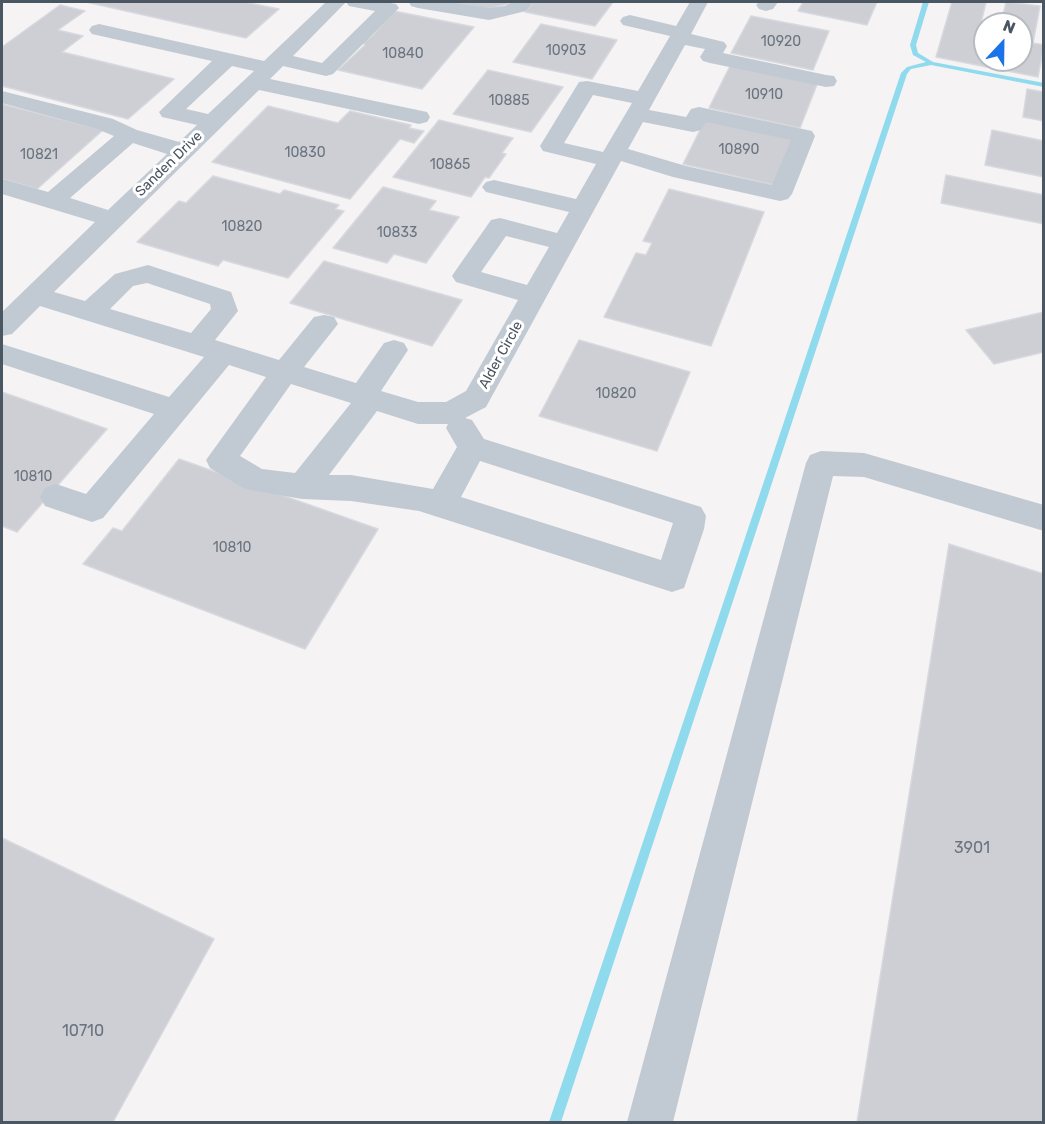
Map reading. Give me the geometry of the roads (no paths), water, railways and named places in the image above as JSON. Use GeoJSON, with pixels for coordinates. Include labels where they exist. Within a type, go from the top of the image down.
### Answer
{"type":"FeatureCollection","features":[{"type":"Feature","properties":{"kind":"street"},"geometry":{"type":"LineString","coordinates":[[267,69],[326,70],[389,8],[338,2]]}},
{"type":"Feature","properties":{"kind":"street","name":"Sanden Drive"},"geometry":{"type":"LineString","coordinates":[[2,327],[338,2]]}},
{"type":"Feature","properties":{"kind":"street"},"geometry":{"type":"LineString","coordinates":[[418,2],[489,14],[509,11],[519,7],[523,2]]}},
{"type":"Feature","properties":{"kind":"street","name":"Alder Circle"},"geometry":{"type":"LineString","coordinates":[[35,295],[418,413],[450,413],[476,399],[680,35],[691,4]]}},
{"type":"Feature","properties":{"kind":"street"},"geometry":{"type":"LineString","coordinates":[[630,21],[717,46],[710,57],[826,81]]}},
{"type":"Feature","properties":{"kind":"street"},"geometry":{"type":"LineString","coordinates":[[99,30],[267,69],[418,117]]}},
{"type":"Feature","properties":{"kind":"street"},"geometry":{"type":"LineString","coordinates":[[212,122],[170,112],[227,59]]}},
{"type":"Feature","properties":{"kind":"street"},"geometry":{"type":"LineString","coordinates":[[587,87],[693,125],[699,114],[804,136],[780,194],[613,156],[551,146],[587,87]]}},
{"type":"Feature","properties":{"kind":"street"},"geometry":{"type":"LineString","coordinates":[[2,97],[105,124],[129,135],[183,151]]}},
{"type":"Feature","properties":{"kind":"street"},"geometry":{"type":"LineString","coordinates":[[52,201],[129,135]]}},
{"type":"Feature","properties":{"kind":"street"},"geometry":{"type":"LineString","coordinates":[[2,186],[113,219]]}},
{"type":"Feature","properties":{"kind":"street"},"geometry":{"type":"LineString","coordinates":[[494,187],[584,208]]}},
{"type":"Feature","properties":{"kind":"street"},"geometry":{"type":"LineString","coordinates":[[534,296],[465,276],[500,226],[564,243]]}},
{"type":"Feature","properties":{"kind":"street"},"geometry":{"type":"LineString","coordinates":[[90,312],[124,280],[148,274],[222,298],[225,311],[196,345]]}},
{"type":"Feature","properties":{"kind":"street"},"geometry":{"type":"LineString","coordinates":[[324,324],[285,372],[221,460],[256,480],[302,487],[351,488],[419,498],[672,578],[690,516],[473,447],[450,413]]}},
{"type":"Feature","properties":{"kind":"street"},"geometry":{"type":"LineString","coordinates":[[302,487],[366,397],[394,350]]}},
{"type":"Feature","properties":{"kind":"street"},"geometry":{"type":"LineString","coordinates":[[56,497],[92,509],[223,353]]}},
{"type":"Feature","properties":{"kind":"street"},"geometry":{"type":"LineString","coordinates":[[2,354],[175,410]]}},
{"type":"Feature","properties":{"kind":"street"},"geometry":{"type":"LineString","coordinates":[[441,504],[473,447]]}},
{"type":"Feature","properties":{"kind":"street"},"geometry":{"type":"LineString","coordinates":[[650,1122],[681,1011],[821,463],[864,465],[1044,518]]}},
{"type":"Feature","properties":{"kind":"waterway"},"geometry":{"type":"LineString","coordinates":[[926,2],[913,45],[915,54],[931,63]]}},
{"type":"Feature","properties":{"kind":"waterway"},"geometry":{"type":"LineString","coordinates":[[555,1122],[904,73],[909,68],[931,63]]}},
{"type":"Feature","properties":{"kind":"waterway"},"geometry":{"type":"LineString","coordinates":[[931,63],[1044,85]]}}]}
